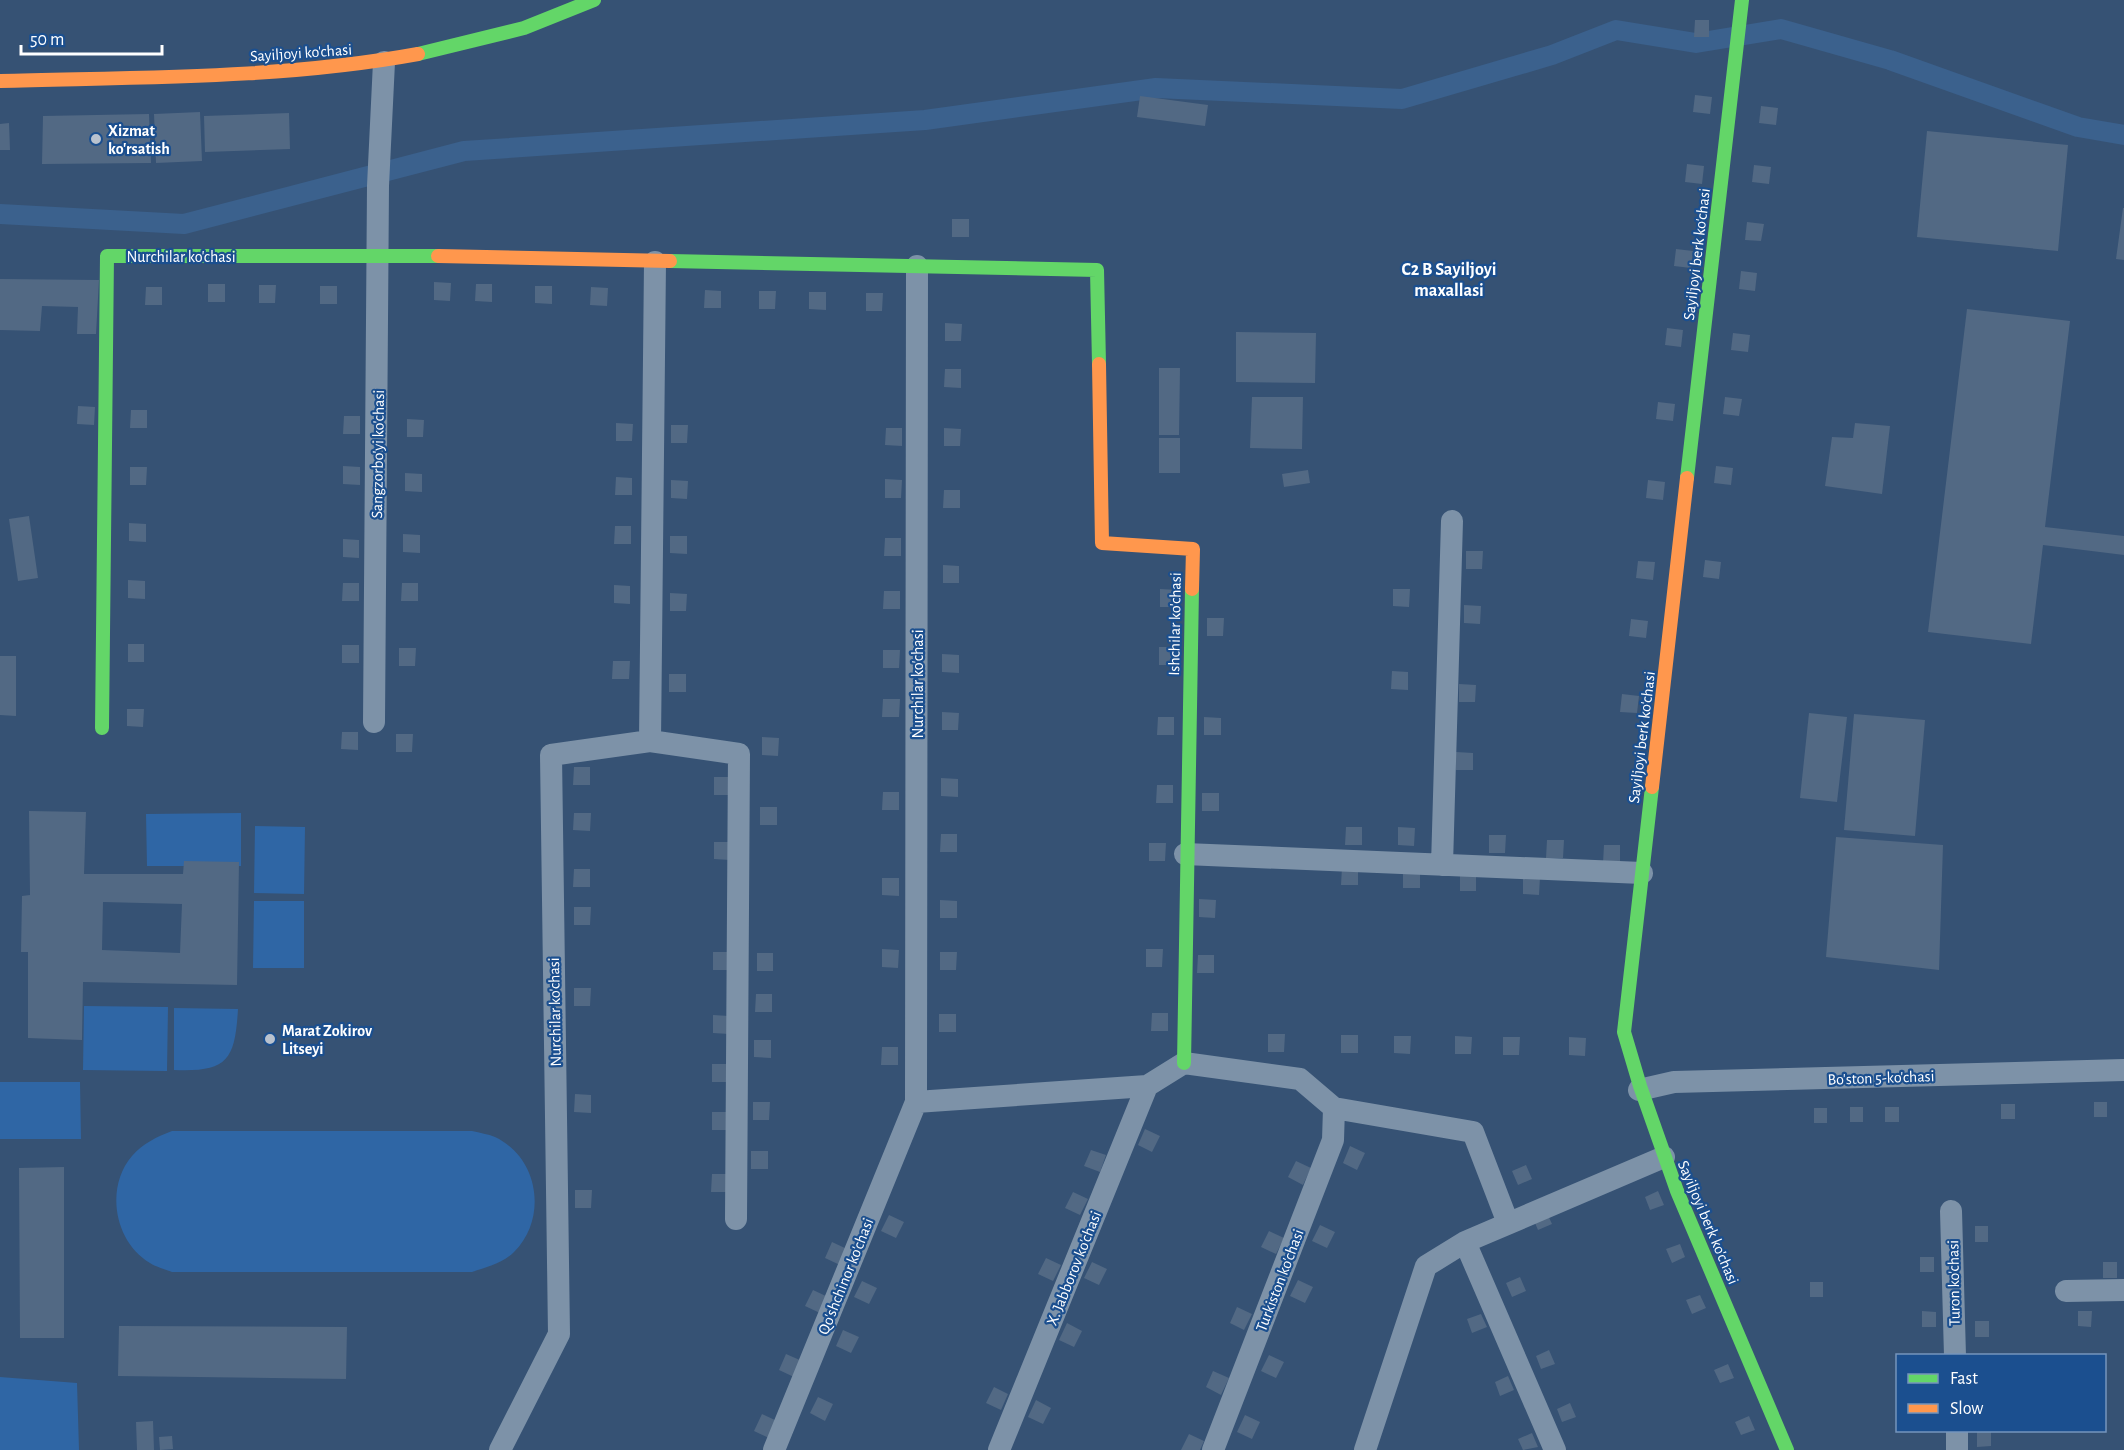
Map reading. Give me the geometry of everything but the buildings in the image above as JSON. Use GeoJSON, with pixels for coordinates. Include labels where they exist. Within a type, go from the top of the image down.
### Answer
{"type":"FeatureCollection","features":[{"type":"Feature","properties":{"kind":"street","name":"Sayiljoyi ko'chasi"},"geometry":{"type":"LineString","coordinates":[[0,81],[320,70],[384,62],[481,41],[567,12],[594,0]]}},
{"type":"Feature","properties":{"kind":"street","name":"Sayiljoyi berk ko'chasi"},"geometry":{"type":"LineString","coordinates":[[1742,0],[1624,1032],[1639,1090],[1664,1156],[1787,1450]]}},
{"type":"Feature","properties":{"kind":"street","name":"Sangzorbo'yi ko'chasi"},"geometry":{"type":"LineString","coordinates":[[374,722],[378,186],[384,62]]}},
{"type":"Feature","properties":{"kind":"street","name":"Nurchilar ko'chasi"},"geometry":{"type":"LineString","coordinates":[[102,728],[107,256],[379,255],[1097,270]]}},
{"type":"Feature","properties":{"kind":"street"},"geometry":{"type":"LineString","coordinates":[[650,741],[655,262]]}},
{"type":"Feature","properties":{"kind":"street","name":"Nurchilar ko'chasi"},"geometry":{"type":"LineString","coordinates":[[916,1102],[918,266]]}},
{"type":"Feature","properties":{"kind":"street","name":"Ishchilar ko'chasi"},"geometry":{"type":"LineString","coordinates":[[1097,270],[1102,543],[1193,549],[1185,854],[1184,1063]]}},
{"type":"Feature","properties":{"kind":"street"},"geometry":{"type":"LineString","coordinates":[[1442,865],[1452,521]]}},
{"type":"Feature","properties":{"kind":"street","name":"Nurchilar ko'chasi"},"geometry":{"type":"LineString","coordinates":[[500,1450],[559,1334],[551,755],[650,741],[739,754],[736,1220]]}},
{"type":"Feature","properties":{"kind":"street"},"geometry":{"type":"LineString","coordinates":[[1185,854],[1642,873]]}},
{"type":"Feature","properties":{"kind":"street"},"geometry":{"type":"LineString","coordinates":[[916,1102],[1147,1086],[1184,1063],[1300,1079],[1334,1108],[1473,1132],[1508,1223]]}},
{"type":"Feature","properties":{"kind":"street","name":"Bo'ston 5-ko'chasi"},"geometry":{"type":"LineString","coordinates":[[1639,1090],[1674,1082],[2124,1070]]}},
{"type":"Feature","properties":{"kind":"street","name":"X. Jabborov ko'chasi"},"geometry":{"type":"LineString","coordinates":[[999,1450],[1147,1086]]}},
{"type":"Feature","properties":{"kind":"street","name":"Qo'shchinor ko'chasi"},"geometry":{"type":"LineString","coordinates":[[774,1450],[916,1102]]}},
{"type":"Feature","properties":{"kind":"street","name":"Turkiston ko'chasi"},"geometry":{"type":"LineString","coordinates":[[1213,1450],[1333,1140],[1334,1108]]}},
{"type":"Feature","properties":{"kind":"street"},"geometry":{"type":"LineString","coordinates":[[1365,1450],[1426,1266],[1465,1242],[1664,1156]]}},
{"type":"Feature","properties":{"kind":"street","name":"Turon ko'chasi"},"geometry":{"type":"LineString","coordinates":[[1951,1211],[1955,1354]]}},
{"type":"Feature","properties":{"kind":"street"},"geometry":{"type":"LineString","coordinates":[[1465,1242],[1555,1450]]}},
{"type":"Feature","properties":{"kind":"street"},"geometry":{"type":"LineString","coordinates":[[2066,1291],[2124,1290]]}},
{"type":"Feature","properties":{"kind":"street"},"geometry":{"type":"LineString","coordinates":[[1957,1432],[1957,1450]]}},
{"type":"Feature","properties":{"kind":"shaded area"},"geometry":{"type":"Polygon","coordinates":[[[241,813],[241,866],[147,866],[146,814],[241,813]]]}},
{"type":"Feature","properties":{"kind":"shaded area"},"geometry":{"type":"Polygon","coordinates":[[[255,826],[305,827],[304,894],[254,893],[255,826]]]}},
{"type":"Feature","properties":{"kind":"shaded area"},"geometry":{"type":"Polygon","coordinates":[[[254,901],[304,901],[304,968],[253,968],[254,901]]]}},
{"type":"Feature","properties":{"kind":"shaded area"},"geometry":{"type":"Polygon","coordinates":[[[84,1006],[168,1007],[167,1071],[83,1070],[84,1006]]]}},
{"type":"Feature","properties":{"kind":"shaded area"},"geometry":{"type":"Polygon","coordinates":[[[174,1008],[238,1009],[234,1041],[225,1060],[206,1069],[174,1070],[174,1008]]]}},
{"type":"Feature","properties":{"kind":"shaded area"},"geometry":{"type":"Polygon","coordinates":[[[0,1082],[80,1082],[81,1139],[0,1139],[0,1082]]]}},
{"type":"Feature","properties":{"kind":"shaded area"},"geometry":{"type":"Polygon","coordinates":[[[172,1131],[472,1131],[487,1134],[510,1147],[521,1159],[529,1174],[534,1190],[535,1206],[532,1223],[525,1238],[510,1256],[472,1272],[172,1272],[150,1263],[128,1242],[121,1228],[116,1198],[118,1183],[136,1151],[172,1131]]]}},
{"type":"Feature","properties":{"kind":"shaded area"},"geometry":{"type":"Polygon","coordinates":[[[0,1377],[77,1383],[79,1450],[0,1450],[0,1377]]]}},
{"type":"Feature","properties":{"kind":"waterway"},"geometry":{"type":"LineString","coordinates":[[0,214],[184,224],[464,151],[925,120],[1156,88],[1402,99],[1552,55],[1616,30],[1696,43],[1781,29],[1890,60],[2078,127],[2124,135]]}},
{"type":"Feature","properties":{"kind":"traffic: fast"},"geometry":{"type":"LineString","coordinates":[[418,54],[524,28],[594,0]]}},
{"type":"Feature","properties":{"kind":"traffic: fast"},"geometry":{"type":"LineString","coordinates":[[1687,478],[1742,0]]}},
{"type":"Feature","properties":{"kind":"traffic: fast"},"geometry":{"type":"LineString","coordinates":[[102,728],[107,256],[438,256]]}},
{"type":"Feature","properties":{"kind":"traffic: fast"},"geometry":{"type":"LineString","coordinates":[[670,261],[1097,270],[1099,364]]}},
{"type":"Feature","properties":{"kind":"traffic: fast"},"geometry":{"type":"LineString","coordinates":[[1184,1063],[1192,589]]}},
{"type":"Feature","properties":{"kind":"traffic: fast"},"geometry":{"type":"LineString","coordinates":[[1652,787],[1624,1032],[1640,1086],[1677,1191],[1787,1450]]}},
{"type":"Feature","properties":{"kind":"traffic: slow"},"geometry":{"type":"LineString","coordinates":[[0,81],[262,72],[315,68],[418,54]]}},
{"type":"Feature","properties":{"kind":"traffic: slow"},"geometry":{"type":"LineString","coordinates":[[438,256],[670,261]]}},
{"type":"Feature","properties":{"kind":"traffic: slow"},"geometry":{"type":"LineString","coordinates":[[1099,364],[1102,543],[1193,549],[1192,589]]}},
{"type":"Feature","properties":{"kind":"traffic: slow"},"geometry":{"type":"LineString","coordinates":[[1652,787],[1687,478]]}},
{"type":"Feature","properties":{"kind":"place","name":"Xizmat ko'rsatish"},"geometry":{"type":"Point","coordinates":[96,139]}},
{"type":"Feature","properties":{"kind":"place","name":"Marat Zokirov Litseyi"},"geometry":{"type":"Point","coordinates":[270,1039]}},
{"type":"Feature","properties":{"kind":"district","name":"C2 B Sayiljoyi maxallasi"},"geometry":{"type":"Point","coordinates":[1449,279]}}]}
